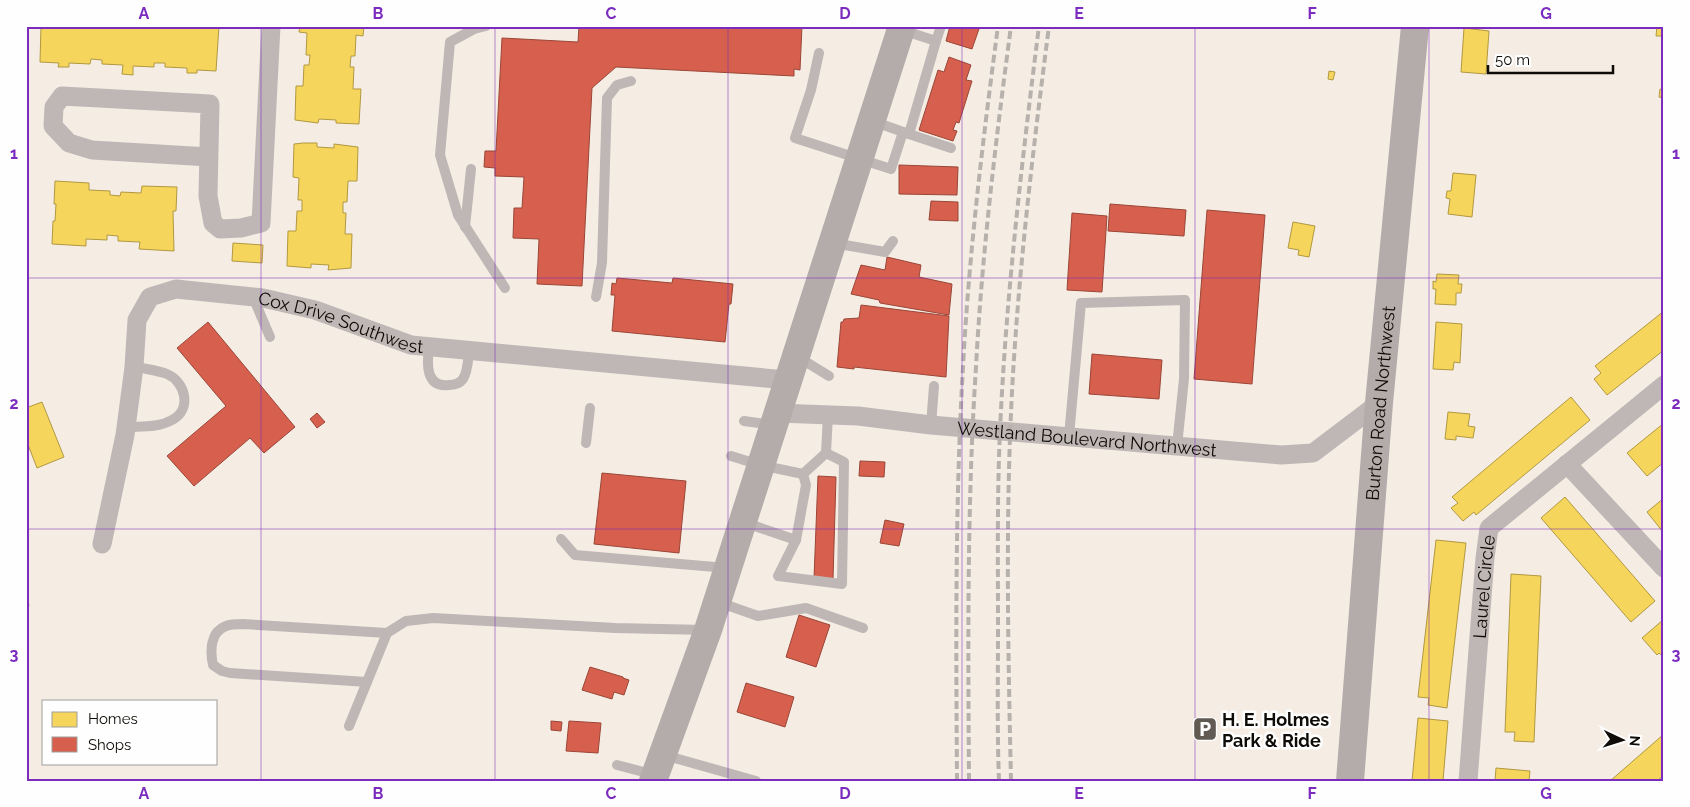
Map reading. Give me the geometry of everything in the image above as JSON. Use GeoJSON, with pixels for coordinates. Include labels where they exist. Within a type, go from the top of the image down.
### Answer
{"type":"FeatureCollection","features":[{"type":"Feature","properties":{"kind":"street"},"geometry":{"type":"LineString","coordinates":[[209,158],[92,150],[69,144],[53,126],[54,107],[62,96],[210,104],[209,158],[208,196],[212,223],[220,229],[241,228],[261,223],[271,26]]}},
{"type":"Feature","properties":{"kind":"street","name":"Burton Road Northwest"},"geometry":{"type":"LineString","coordinates":[[1350,781],[1379,402],[1414,26]]}},
{"type":"Feature","properties":{"kind":"street"},"geometry":{"type":"LineString","coordinates":[[657,770],[708,630],[902,28]]}},
{"type":"Feature","properties":{"kind":"street","name":"Cox Drive Southwest"},"geometry":{"type":"LineString","coordinates":[[102,544],[126,427],[137,320],[150,297],[176,289],[263,298],[314,310],[411,345],[469,352],[791,368]]}},
{"type":"Feature","properties":{"kind":"street","name":"Laurel Circle"},"geometry":{"type":"LineString","coordinates":[[1468,781],[1485,558],[1489,528],[1664,385]]}},
{"type":"Feature","properties":{"kind":"street","name":"Westland Boulevard Northwest"},"geometry":{"type":"LineString","coordinates":[[775,419],[828,414],[1281,456],[1313,453],[1379,402]]}},
{"type":"Feature","properties":{"kind":"street"},"geometry":{"type":"LineString","coordinates":[[1567,464],[1664,568]]}},
{"type":"Feature","properties":{"kind":"lane"},"geometry":{"type":"LineString","coordinates":[[486,26],[474,29],[450,42],[440,155],[458,215],[505,288]]}},
{"type":"Feature","properties":{"kind":"lane"},"geometry":{"type":"LineString","coordinates":[[819,53],[811,90],[795,138],[891,169],[906,133],[941,26]]}},
{"type":"Feature","properties":{"kind":"lane"},"geometry":{"type":"LineString","coordinates":[[902,28],[936,41]]}},
{"type":"Feature","properties":{"kind":"lane"},"geometry":{"type":"LineString","coordinates":[[596,297],[602,263],[607,98],[617,86],[631,81]]}},
{"type":"Feature","properties":{"kind":"lane"},"geometry":{"type":"LineString","coordinates":[[871,121],[951,148]]}},
{"type":"Feature","properties":{"kind":"lane"},"geometry":{"type":"LineString","coordinates":[[465,227],[471,169]]}},
{"type":"Feature","properties":{"kind":"lane"},"geometry":{"type":"LineString","coordinates":[[832,242],[885,252],[893,242]]}},
{"type":"Feature","properties":{"kind":"lane"},"geometry":{"type":"LineString","coordinates":[[253,297],[270,337]]}},
{"type":"Feature","properties":{"kind":"lane"},"geometry":{"type":"LineString","coordinates":[[1069,436],[1081,303],[1185,300],[1184,379],[1177,446]]}},
{"type":"Feature","properties":{"kind":"lane"},"geometry":{"type":"LineString","coordinates":[[429,347],[427,363],[430,377],[435,383],[445,386],[454,385],[462,380],[469,352]]}},
{"type":"Feature","properties":{"kind":"lane"},"geometry":{"type":"LineString","coordinates":[[126,427],[156,426],[174,420],[184,408],[185,392],[176,379],[167,374],[133,366]]}},
{"type":"Feature","properties":{"kind":"lane"},"geometry":{"type":"LineString","coordinates":[[791,368],[829,376]]}},
{"type":"Feature","properties":{"kind":"lane"},"geometry":{"type":"LineString","coordinates":[[931,424],[934,386]]}},
{"type":"Feature","properties":{"kind":"lane"},"geometry":{"type":"LineString","coordinates":[[586,443],[590,408]]}},
{"type":"Feature","properties":{"kind":"lane"},"geometry":{"type":"LineString","coordinates":[[803,474],[826,453],[828,414]]}},
{"type":"Feature","properties":{"kind":"lane"},"geometry":{"type":"LineString","coordinates":[[744,421],[775,419]]}},
{"type":"Feature","properties":{"kind":"lane"},"geometry":{"type":"LineString","coordinates":[[803,474],[806,485],[796,540],[778,576],[842,584],[844,462],[826,453]]}},
{"type":"Feature","properties":{"kind":"lane"},"geometry":{"type":"LineString","coordinates":[[731,456],[760,465],[803,474]]}},
{"type":"Feature","properties":{"kind":"lane"},"geometry":{"type":"LineString","coordinates":[[742,522],[796,540]]}},
{"type":"Feature","properties":{"kind":"lane"},"geometry":{"type":"LineString","coordinates":[[561,538],[575,555],[727,568]]}},
{"type":"Feature","properties":{"kind":"lane"},"geometry":{"type":"LineString","coordinates":[[717,602],[758,616],[806,608],[863,628]]}},
{"type":"Feature","properties":{"kind":"lane"},"geometry":{"type":"LineString","coordinates":[[349,726],[387,633],[406,621],[432,618],[615,628],[708,630]]}},
{"type":"Feature","properties":{"kind":"lane"},"geometry":{"type":"LineString","coordinates":[[367,682],[222,671],[213,665],[210,651],[214,636],[225,626],[243,624],[387,633]]}},
{"type":"Feature","properties":{"kind":"lane"},"geometry":{"type":"LineString","coordinates":[[617,765],[756,781]]}},
{"type":"Feature","properties":{"kind":"building: Homes"},"geometry":{"type":"Polygon","coordinates":[[[41,26],[219,26],[216,71],[197,70],[197,73],[187,73],[187,68],[165,67],[165,63],[154,63],[154,67],[133,66],[133,75],[122,74],[123,65],[102,64],[102,60],[91,59],[90,64],[69,63],[69,67],[58,67],[59,63],[40,62],[41,26]]]}},
{"type":"Feature","properties":{"kind":"building: Homes"},"geometry":{"type":"Polygon","coordinates":[[[300,26],[364,26],[363,36],[356,35],[355,56],[351,56],[350,67],[354,67],[353,89],[361,89],[359,124],[336,123],[336,120],[319,119],[318,123],[295,120],[296,86],[303,86],[304,65],[309,65],[310,55],[306,55],[307,33],[299,32],[300,26]]]}},
{"type":"Feature","properties":{"kind":"building: Homes"},"geometry":{"type":"Polygon","coordinates":[[[1657,26],[1664,26],[1664,36],[1656,36],[1657,26]]]}},
{"type":"Feature","properties":{"kind":"building: Homes"},"geometry":{"type":"Polygon","coordinates":[[[1464,28],[1489,31],[1486,74],[1461,72],[1464,28]]]}},
{"type":"Feature","properties":{"kind":"building: Homes"},"geometry":{"type":"Polygon","coordinates":[[[1329,71],[1335,72],[1333,80],[1328,79],[1329,71]]]}},
{"type":"Feature","properties":{"kind":"building: Homes"},"geometry":{"type":"Polygon","coordinates":[[[1660,89],[1664,90],[1664,98],[1659,97],[1660,89]]]}},
{"type":"Feature","properties":{"kind":"building: Homes"},"geometry":{"type":"Polygon","coordinates":[[[317,143],[317,147],[334,148],[334,144],[358,147],[357,181],[348,181],[347,202],[343,202],[343,213],[346,213],[345,234],[352,234],[351,268],[328,270],[329,265],[311,264],[311,268],[287,266],[288,231],[296,231],[297,211],[302,211],[302,200],[298,200],[299,178],[293,177],[294,144],[317,143]]]}},
{"type":"Feature","properties":{"kind":"building: Homes"},"geometry":{"type":"Polygon","coordinates":[[[1453,173],[1476,175],[1472,217],[1448,214],[1450,199],[1446,198],[1447,191],[1451,191],[1453,173]]]}},
{"type":"Feature","properties":{"kind":"building: Homes"},"geometry":{"type":"Polygon","coordinates":[[[55,181],[89,183],[89,190],[110,191],[110,195],[120,196],[121,192],[141,193],[142,186],[177,187],[176,211],[173,211],[174,251],[139,249],[140,242],[118,241],[118,236],[107,235],[107,240],[86,239],[86,246],[52,244],[56,204],[54,204],[55,181]]]}},
{"type":"Feature","properties":{"kind":"building: Homes"},"geometry":{"type":"Polygon","coordinates":[[[1293,222],[1315,226],[1309,257],[1298,255],[1299,250],[1288,248],[1293,222]]]}},
{"type":"Feature","properties":{"kind":"building: Homes"},"geometry":{"type":"Polygon","coordinates":[[[233,243],[263,245],[262,263],[232,261],[233,243]]]}},
{"type":"Feature","properties":{"kind":"building: Homes"},"geometry":{"type":"Polygon","coordinates":[[[1437,274],[1459,275],[1458,284],[1462,284],[1461,293],[1456,293],[1456,305],[1435,304],[1436,289],[1433,289],[1433,281],[1436,282],[1437,274]]]}},
{"type":"Feature","properties":{"kind":"building: Homes"},"geometry":{"type":"Polygon","coordinates":[[[1664,311],[1664,350],[1607,395],[1594,379],[1601,373],[1595,366],[1664,311]]]}},
{"type":"Feature","properties":{"kind":"building: Homes"},"geometry":{"type":"Polygon","coordinates":[[[1436,322],[1462,324],[1460,363],[1454,362],[1453,370],[1433,369],[1436,322]]]}},
{"type":"Feature","properties":{"kind":"building: Homes"},"geometry":{"type":"Polygon","coordinates":[[[1571,397],[1590,420],[1476,515],[1474,512],[1463,521],[1451,508],[1458,503],[1452,497],[1571,397]]]}},
{"type":"Feature","properties":{"kind":"building: Homes"},"geometry":{"type":"Polygon","coordinates":[[[42,402],[64,457],[37,468],[26,443],[26,408],[42,402]]]}},
{"type":"Feature","properties":{"kind":"building: Homes"},"geometry":{"type":"Polygon","coordinates":[[[1448,412],[1470,414],[1468,426],[1475,427],[1473,438],[1456,436],[1456,440],[1445,439],[1448,412]]]}},
{"type":"Feature","properties":{"kind":"building: Homes"},"geometry":{"type":"Polygon","coordinates":[[[1664,423],[1664,462],[1647,476],[1627,453],[1664,423]]]}},
{"type":"Feature","properties":{"kind":"building: Homes"},"geometry":{"type":"Polygon","coordinates":[[[1565,497],[1655,601],[1631,622],[1541,518],[1565,497]]]}},
{"type":"Feature","properties":{"kind":"building: Homes"},"geometry":{"type":"Polygon","coordinates":[[[1664,498],[1664,531],[1663,532],[1647,512],[1664,498]]]}},
{"type":"Feature","properties":{"kind":"building: Homes"},"geometry":{"type":"Polygon","coordinates":[[[1436,540],[1466,543],[1447,708],[1428,705],[1429,698],[1418,697],[1436,540]]]}},
{"type":"Feature","properties":{"kind":"building: Homes"},"geometry":{"type":"Polygon","coordinates":[[[1511,574],[1541,576],[1534,742],[1514,741],[1515,732],[1505,732],[1511,574]]]}},
{"type":"Feature","properties":{"kind":"building: Homes"},"geometry":{"type":"Polygon","coordinates":[[[26,587],[29,606],[26,605],[26,587]]]}},
{"type":"Feature","properties":{"kind":"building: Homes"},"geometry":{"type":"Polygon","coordinates":[[[1664,619],[1664,658],[1659,653],[1657,655],[1642,638],[1664,619]]]}},
{"type":"Feature","properties":{"kind":"building: Homes"},"geometry":{"type":"Polygon","coordinates":[[[1418,718],[1448,721],[1443,781],[1412,781],[1418,718]]]}},
{"type":"Feature","properties":{"kind":"building: Homes"},"geometry":{"type":"Polygon","coordinates":[[[1664,734],[1664,775],[1657,781],[1610,781],[1664,734]]]}},
{"type":"Feature","properties":{"kind":"building: Homes"},"geometry":{"type":"Polygon","coordinates":[[[1496,768],[1530,771],[1529,781],[1495,781],[1496,768]]]}},
{"type":"Feature","properties":{"kind":"building: Shops"},"geometry":{"type":"Polygon","coordinates":[[[579,26],[802,26],[800,70],[794,69],[794,76],[616,67],[592,88],[582,286],[537,284],[539,239],[513,238],[514,208],[522,208],[524,177],[495,176],[495,168],[484,167],[485,151],[496,151],[502,38],[578,42],[579,26]]]}},
{"type":"Feature","properties":{"kind":"building: Shops"},"geometry":{"type":"Polygon","coordinates":[[[950,26],[980,26],[972,49],[946,41],[950,26]]]}},
{"type":"Feature","properties":{"kind":"building: Shops"},"geometry":{"type":"Polygon","coordinates":[[[949,57],[971,65],[966,80],[972,81],[959,123],[956,122],[953,130],[957,131],[953,141],[919,130],[938,70],[944,72],[949,57]]]}},
{"type":"Feature","properties":{"kind":"building: Shops"},"geometry":{"type":"Polygon","coordinates":[[[899,165],[958,167],[957,195],[899,194],[899,165]]]}},
{"type":"Feature","properties":{"kind":"building: Shops"},"geometry":{"type":"Polygon","coordinates":[[[931,201],[958,202],[958,221],[929,220],[931,201]]]}},
{"type":"Feature","properties":{"kind":"building: Shops"},"geometry":{"type":"Polygon","coordinates":[[[1110,204],[1186,210],[1184,236],[1108,231],[1110,204]]]}},
{"type":"Feature","properties":{"kind":"building: Shops"},"geometry":{"type":"Polygon","coordinates":[[[1207,210],[1265,215],[1252,384],[1194,379],[1207,210]]]}},
{"type":"Feature","properties":{"kind":"building: Shops"},"geometry":{"type":"Polygon","coordinates":[[[1072,213],[1107,216],[1102,292],[1067,290],[1072,213]]]}},
{"type":"Feature","properties":{"kind":"building: Shops"},"geometry":{"type":"Polygon","coordinates":[[[887,257],[921,265],[919,277],[952,284],[949,315],[880,303],[879,300],[851,294],[861,265],[885,270],[887,257]]]}},
{"type":"Feature","properties":{"kind":"building: Shops"},"geometry":{"type":"Polygon","coordinates":[[[617,278],[672,283],[673,278],[733,284],[725,342],[612,331],[615,295],[611,295],[612,283],[616,284],[617,278]]]}},
{"type":"Feature","properties":{"kind":"building: Shops"},"geometry":{"type":"Polygon","coordinates":[[[861,305],[949,316],[946,377],[854,367],[854,369],[837,367],[841,322],[844,319],[859,318],[861,305]]]}},
{"type":"Feature","properties":{"kind":"building: Shops"},"geometry":{"type":"Polygon","coordinates":[[[208,322],[295,427],[264,453],[250,438],[194,486],[167,456],[226,406],[177,348],[208,322]]]}},
{"type":"Feature","properties":{"kind":"building: Shops"},"geometry":{"type":"Polygon","coordinates":[[[1092,354],[1162,360],[1159,399],[1089,394],[1092,354]]]}},
{"type":"Feature","properties":{"kind":"building: Shops"},"geometry":{"type":"Polygon","coordinates":[[[317,413],[325,422],[317,428],[310,419],[317,413]]]}},
{"type":"Feature","properties":{"kind":"building: Shops"},"geometry":{"type":"Polygon","coordinates":[[[860,461],[885,462],[884,477],[859,476],[860,461]]]}},
{"type":"Feature","properties":{"kind":"building: Shops"},"geometry":{"type":"Polygon","coordinates":[[[602,473],[686,481],[679,553],[594,544],[602,473]]]}},
{"type":"Feature","properties":{"kind":"building: Shops"},"geometry":{"type":"Polygon","coordinates":[[[818,476],[836,477],[833,579],[814,578],[818,476]]]}},
{"type":"Feature","properties":{"kind":"building: Shops"},"geometry":{"type":"Polygon","coordinates":[[[885,520],[904,524],[899,546],[880,543],[885,520]]]}},
{"type":"Feature","properties":{"kind":"building: Shops"},"geometry":{"type":"Polygon","coordinates":[[[799,615],[830,625],[816,667],[786,657],[799,615]]]}},
{"type":"Feature","properties":{"kind":"building: Shops"},"geometry":{"type":"Polygon","coordinates":[[[590,667],[629,680],[624,695],[614,692],[612,699],[582,690],[590,667]]]}},
{"type":"Feature","properties":{"kind":"building: Shops"},"geometry":{"type":"Polygon","coordinates":[[[746,683],[794,697],[785,727],[737,712],[746,683]]]}},
{"type":"Feature","properties":{"kind":"building: Shops"},"geometry":{"type":"Polygon","coordinates":[[[551,721],[562,722],[561,731],[551,730],[551,721]]]}},
{"type":"Feature","properties":{"kind":"building: Shops"},"geometry":{"type":"Polygon","coordinates":[[[569,721],[601,723],[598,753],[566,751],[569,721]]]}},
{"type":"Feature","properties":{"kind":"railway"},"geometry":{"type":"LineString","coordinates":[[957,781],[956,625],[960,418],[977,196],[998,26]]}},
{"type":"Feature","properties":{"kind":"railway"},"geometry":{"type":"LineString","coordinates":[[969,781],[969,574],[973,418],[986,239],[1011,26]]}},
{"type":"Feature","properties":{"kind":"railway"},"geometry":{"type":"LineString","coordinates":[[999,781],[998,480],[1000,431],[1010,279],[1039,26]]}},
{"type":"Feature","properties":{"kind":"railway"},"geometry":{"type":"LineString","coordinates":[[1011,781],[1008,628],[1010,425],[1019,287],[1049,26]]}},
{"type":"Feature","properties":{"kind":"place","name":"H. E. Holmes Park & Ride"},"geometry":{"type":"Point","coordinates":[1205,729]}}]}
